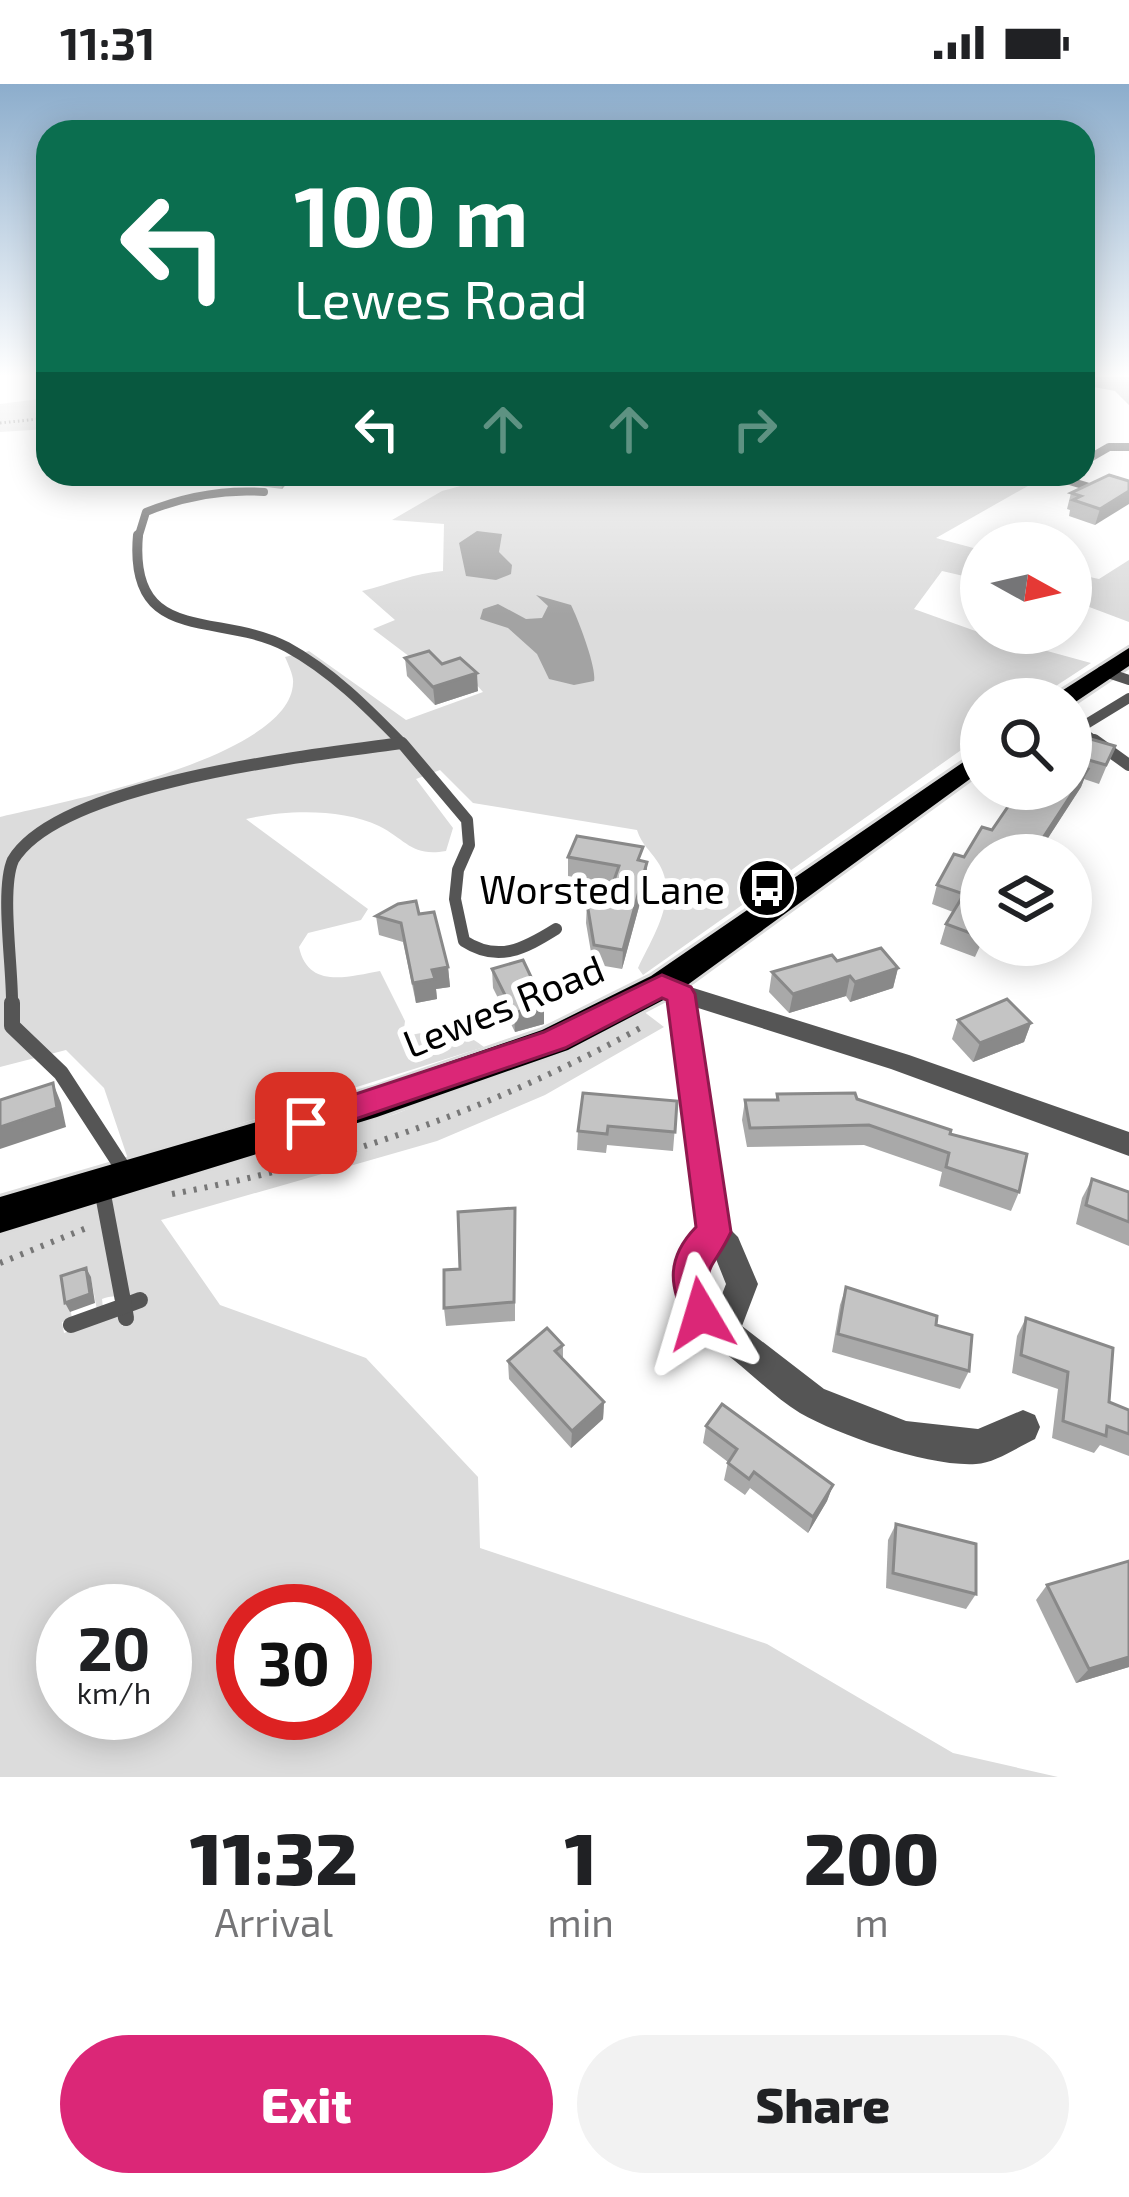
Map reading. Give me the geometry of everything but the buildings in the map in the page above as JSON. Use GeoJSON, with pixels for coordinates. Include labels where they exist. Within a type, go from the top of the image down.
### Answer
{"type":"FeatureCollection","features":[{"type":"Feature","properties":{"kind":"highway"},"geometry":{"type":"LineString","coordinates":[[1092,678],[1129,655]]}},
{"type":"Feature","properties":{"kind":"highway","name":"Lewes Road"},"geometry":{"type":"LineString","coordinates":[[0,1215],[128,1186],[674,995],[960,774]]}},
{"type":"Feature","properties":{"kind":"street"},"geometry":{"type":"LineString","coordinates":[[724,1330],[742,1284],[727,1247],[714,1232],[674,995],[900,1062],[1129,1144]]}},
{"type":"Feature","properties":{"kind":"street"},"geometry":{"type":"LineString","coordinates":[[714,1232],[698,1249],[688,1271],[690,1291],[701,1314],[812,1401],[906,1438],[980,1447],[1023,1427]]}},
{"type":"Feature","properties":{"kind":"lane"},"geometry":{"type":"LineString","coordinates":[[1086,486],[1096,489]]}},
{"type":"Feature","properties":{"kind":"lane"},"geometry":{"type":"LineString","coordinates":[[264,492],[240,489],[201,494],[146,512],[135,530],[142,591],[150,604],[169,615],[265,637],[293,650],[353,692],[402,743],[467,820],[469,845],[458,870],[455,899],[464,941],[480,953],[515,955],[556,929]]}},
{"type":"Feature","properties":{"kind":"lane"},"geometry":{"type":"LineString","coordinates":[[1102,671],[1129,680]]}},
{"type":"Feature","properties":{"kind":"lane"},"geometry":{"type":"LineString","coordinates":[[1129,698],[1083,726],[1082,732],[1129,765]]}},
{"type":"Feature","properties":{"kind":"lane"},"geometry":{"type":"LineString","coordinates":[[71,1325],[130,1308],[128,1186],[62,1073],[12,1025],[12,962],[3,895],[10,864],[26,840],[56,822],[184,779],[289,758],[402,743]]}},
{"type":"Feature","properties":{"kind":"path"},"geometry":{"type":"LineString","coordinates":[[128,1186],[208,1188],[424,1132],[530,1088],[674,995]]}},
{"type":"Feature","properties":{"kind":"path"},"geometry":{"type":"LineString","coordinates":[[0,1263],[68,1235]]}},
{"type":"Feature","properties":{"kind":"shaded area"},"geometry":{"type":"Polygon","coordinates":[[[461,486],[1028,486],[936,538],[960,544],[960,575],[942,571],[914,609],[960,625],[960,654],[1058,654],[1091,663],[1068,678],[960,678],[960,751],[643,975],[638,968],[662,915],[666,888],[664,874],[637,830],[473,803],[440,770],[416,779],[453,828],[446,851],[417,849],[379,826],[348,816],[295,813],[246,819],[368,909],[361,920],[308,933],[299,947],[311,969],[330,977],[380,971],[405,1021],[403,1037],[446,1031],[465,1035],[484,1047],[128,1159],[104,1088],[66,1050],[0,1067],[0,817],[168,773],[255,734],[282,710],[293,683],[285,657],[309,651],[406,720],[483,692],[466,673],[410,657],[373,629],[395,620],[362,591],[443,571],[444,524],[392,520],[442,491],[461,486]]]}},
{"type":"Feature","properties":{"kind":"shaded area"},"geometry":{"type":"Polygon","coordinates":[[[477,531],[502,534],[499,552],[512,565],[511,574],[496,580],[466,576],[459,543],[477,531]]]}},
{"type":"Feature","properties":{"kind":"shaded area"},"geometry":{"type":"Polygon","coordinates":[[[1129,560],[1129,622],[1092,608],[1092,578],[1099,579],[1129,560]]]}},
{"type":"Feature","properties":{"kind":"shaded area"},"geometry":{"type":"Polygon","coordinates":[[[536,595],[571,605],[590,655],[594,681],[574,685],[549,679],[537,654],[508,628],[480,619],[483,609],[498,604],[526,619],[542,618],[548,606],[536,595]]]}},
{"type":"Feature","properties":{"kind":"shaded area"},"geometry":{"type":"Polygon","coordinates":[[[643,1011],[664,1027],[545,1095],[437,1141],[161,1220],[220,1305],[366,1358],[478,1477],[480,1548],[767,1644],[953,1753],[1058,1777],[0,1777],[0,1234],[395,1114],[561,1051],[643,1011]],[[91,1278],[67,1285],[72,1319],[62,1322],[64,1333],[119,1313],[122,1326],[133,1321],[131,1309],[147,1303],[145,1293],[102,1299],[103,1308],[97,1310],[91,1278]]]}},
{"type":"Feature","properties":{"kind":"place","name":"Worsted Lane"},"geometry":{"type":"Point","coordinates":[767,888]}},
{"type":"Feature","properties":{"kind":"route"},"geometry":{"type":"LineString","coordinates":[[306,1123],[555,1040],[662,985],[680,994],[714,1232],[698,1249],[688,1271],[690,1291],[701,1314]]}}]}
